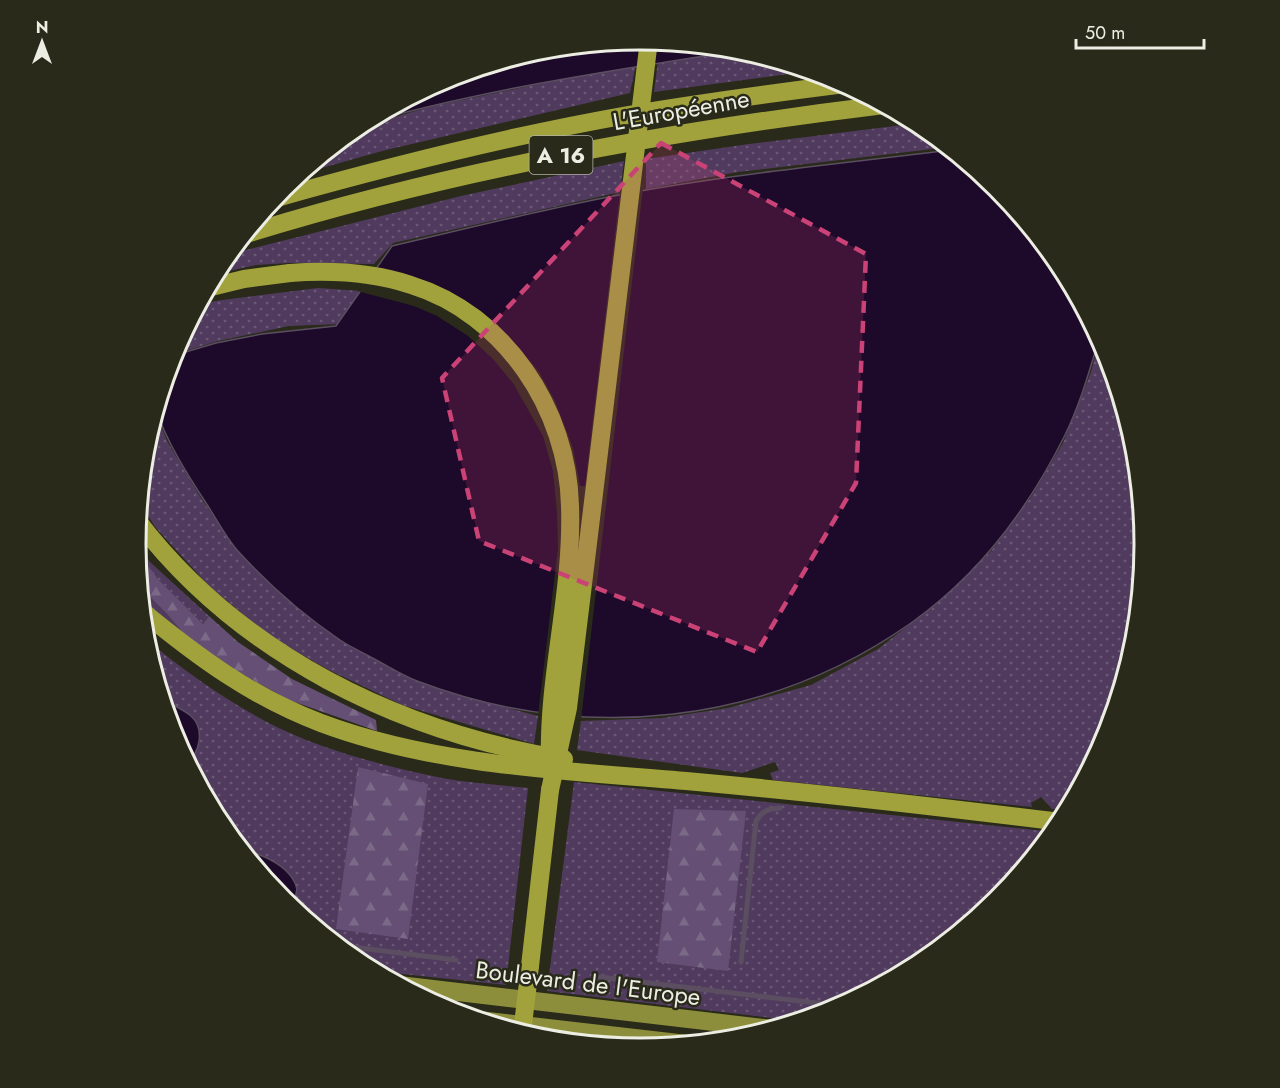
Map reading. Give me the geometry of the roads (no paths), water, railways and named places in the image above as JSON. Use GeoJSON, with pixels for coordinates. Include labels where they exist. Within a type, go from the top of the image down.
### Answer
{"type":"FeatureCollection","features":[{"type":"Feature","properties":{"kind":"highway"},"geometry":{"type":"LineString","coordinates":[[550,790],[568,708],[648,50]]}},
{"type":"Feature","properties":{"kind":"highway","name":"L'Européenne"},"geometry":{"type":"LineString","coordinates":[[289,195],[443,155],[605,120],[738,98],[827,86]]}},
{"type":"Feature","properties":{"kind":"highway","name":"L'Européenne"},"geometry":{"type":"LineString","coordinates":[[258,231],[385,195],[537,160],[698,131],[871,107]]}},
{"type":"Feature","properties":{"kind":"highway"},"geometry":{"type":"LineString","coordinates":[[219,285],[244,279],[320,271],[366,274],[412,285],[433,293],[468,314],[499,339],[515,356],[536,386],[552,420],[560,443],[569,484],[569,549],[551,708],[550,790],[523,1024]]}},
{"type":"Feature","properties":{"kind":"highway"},"geometry":{"type":"LineString","coordinates":[[146,531],[198,589],[248,631],[310,672],[395,713],[466,736],[535,753],[593,764],[762,788]]}},
{"type":"Feature","properties":{"kind":"highway"},"geometry":{"type":"LineString","coordinates":[[152,620],[203,660],[255,692],[319,722],[385,744],[450,756],[514,764],[762,788],[1050,821]]}},
{"type":"Feature","properties":{"kind":"main road","name":"Boulevard de l'Europe"},"geometry":{"type":"LineString","coordinates":[[420,987],[749,1026]]}},
{"type":"Feature","properties":{"kind":"main road","name":"Boulevard de l'Europe"},"geometry":{"type":"LineString","coordinates":[[530,1026],[633,1038]]}},
{"type":"Feature","properties":{"kind":"waterway"},"geometry":{"type":"LineString","coordinates":[[741,962],[756,821],[766,811],[780,808]]}},
{"type":"Feature","properties":{"kind":"waterway"},"geometry":{"type":"LineString","coordinates":[[354,947],[456,960]]}},
{"type":"Feature","properties":{"kind":"waterway"},"geometry":{"type":"LineString","coordinates":[[600,977],[822,1004]]}}]}
